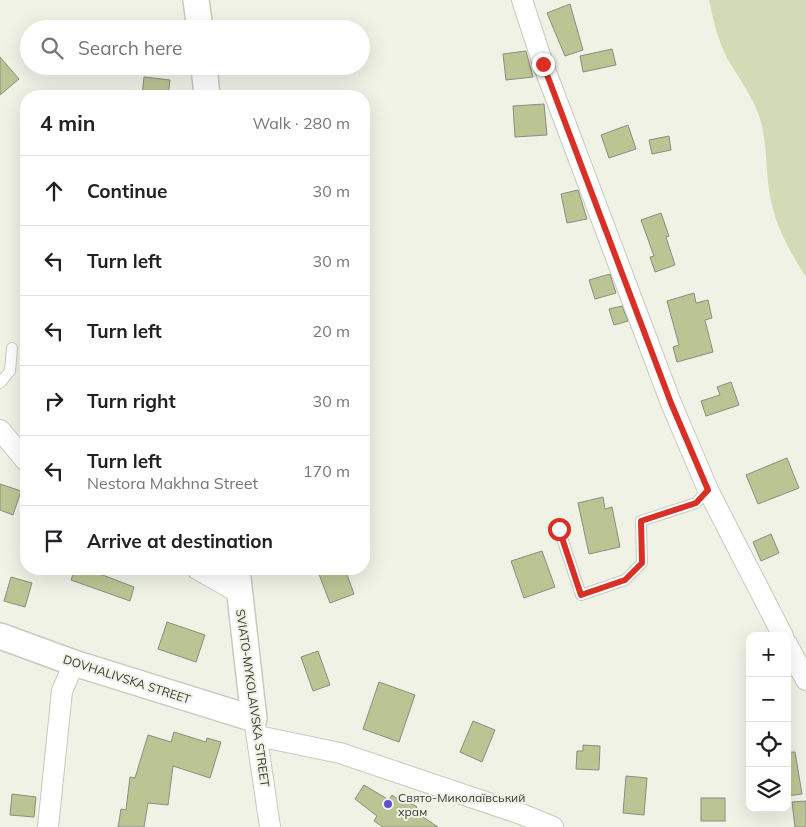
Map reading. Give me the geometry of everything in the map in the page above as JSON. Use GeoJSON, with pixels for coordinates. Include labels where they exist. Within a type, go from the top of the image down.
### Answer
{"type":"FeatureCollection","features":[{"type":"Feature","properties":{"kind":"street"},"geometry":{"type":"LineString","coordinates":[[196,0],[199,20]]}},
{"type":"Feature","properties":{"kind":"street"},"geometry":{"type":"LineString","coordinates":[[522,0],[543,64],[667,394],[708,490],[781,632]]}},
{"type":"Feature","properties":{"kind":"street"},"geometry":{"type":"LineString","coordinates":[[205,75],[206,90]]}},
{"type":"Feature","properties":{"kind":"street"},"geometry":{"type":"LineString","coordinates":[[0,430],[15,453]]}},
{"type":"Feature","properties":{"kind":"street"},"geometry":{"type":"LineString","coordinates":[[208,575],[239,593]]}},
{"type":"Feature","properties":{"kind":"street","name":"SVIATO-MYKOLAIVSKA STREET"},"geometry":{"type":"LineString","coordinates":[[238,575],[270,827]]}},
{"type":"Feature","properties":{"kind":"street","name":"DOVHALIVSKA STREET"},"geometry":{"type":"LineString","coordinates":[[0,636],[256,727],[524,815],[553,827]]}},
{"type":"Feature","properties":{"kind":"street"},"geometry":{"type":"LineString","coordinates":[[791,652],[806,680]]}},
{"type":"Feature","properties":{"kind":"street"},"geometry":{"type":"LineString","coordinates":[[48,827],[62,691],[74,663]]}},
{"type":"Feature","properties":{"kind":"lane"},"geometry":{"type":"LineString","coordinates":[[0,383],[10,371],[12,348]]}},
{"type":"Feature","properties":{"kind":"lane"},"geometry":{"type":"LineString","coordinates":[[559,529],[581,595],[625,580],[642,563],[641,521],[696,503],[708,490]]}},
{"type":"Feature","properties":{"kind":"green space"},"geometry":{"type":"Polygon","coordinates":[[[709,0],[806,0],[806,277],[778,224],[770,195],[761,122],[751,97],[724,51],[709,0]]]}},
{"type":"Feature","properties":{"kind":"building"},"geometry":{"type":"Polygon","coordinates":[[[570,4],[583,50],[565,56],[547,13],[570,4]]]}},
{"type":"Feature","properties":{"kind":"building"},"geometry":{"type":"Polygon","coordinates":[[[612,49],[616,65],[583,72],[580,56],[612,49]]]}},
{"type":"Feature","properties":{"kind":"building"},"geometry":{"type":"Polygon","coordinates":[[[526,51],[533,77],[506,80],[503,54],[526,51]]]}},
{"type":"Feature","properties":{"kind":"building"},"geometry":{"type":"Polygon","coordinates":[[[0,57],[19,79],[0,95],[0,57]]]}},
{"type":"Feature","properties":{"kind":"building"},"geometry":{"type":"Polygon","coordinates":[[[144,77],[170,80],[169,90],[143,90],[144,77]]]}},
{"type":"Feature","properties":{"kind":"building"},"geometry":{"type":"Polygon","coordinates":[[[544,104],[547,135],[515,137],[513,106],[544,104]]]}},
{"type":"Feature","properties":{"kind":"building"},"geometry":{"type":"Polygon","coordinates":[[[628,125],[636,149],[609,158],[601,135],[628,125]]]}},
{"type":"Feature","properties":{"kind":"building"},"geometry":{"type":"Polygon","coordinates":[[[669,136],[671,150],[652,154],[649,140],[669,136]]]}},
{"type":"Feature","properties":{"kind":"building"},"geometry":{"type":"Polygon","coordinates":[[[578,190],[587,219],[567,223],[561,194],[578,190]]]}},
{"type":"Feature","properties":{"kind":"building"},"geometry":{"type":"Polygon","coordinates":[[[661,213],[669,236],[666,237],[675,265],[655,272],[650,257],[654,256],[641,220],[661,213]]]}},
{"type":"Feature","properties":{"kind":"building"},"geometry":{"type":"Polygon","coordinates":[[[610,274],[616,293],[595,299],[589,280],[610,274]]]}},
{"type":"Feature","properties":{"kind":"building"},"geometry":{"type":"Polygon","coordinates":[[[694,293],[696,303],[708,300],[712,318],[705,320],[713,352],[677,362],[673,347],[679,345],[667,301],[694,293]]]}},
{"type":"Feature","properties":{"kind":"building"},"geometry":{"type":"Polygon","coordinates":[[[622,306],[628,321],[614,325],[609,309],[622,306]]]}},
{"type":"Feature","properties":{"kind":"building"},"geometry":{"type":"Polygon","coordinates":[[[731,382],[739,405],[706,416],[701,401],[720,395],[717,387],[731,382]]]}},
{"type":"Feature","properties":{"kind":"building"},"geometry":{"type":"Polygon","coordinates":[[[787,458],[799,488],[758,504],[746,475],[787,458]]]}},
{"type":"Feature","properties":{"kind":"building"},"geometry":{"type":"Polygon","coordinates":[[[0,484],[20,491],[13,515],[0,510],[0,484]]]}},
{"type":"Feature","properties":{"kind":"building"},"geometry":{"type":"Polygon","coordinates":[[[603,497],[605,509],[612,507],[620,547],[589,554],[578,503],[603,497]]]}},
{"type":"Feature","properties":{"kind":"building"},"geometry":{"type":"Polygon","coordinates":[[[771,534],[779,553],[761,561],[753,542],[771,534]]]}},
{"type":"Feature","properties":{"kind":"building"},"geometry":{"type":"Polygon","coordinates":[[[542,551],[555,587],[524,598],[511,561],[542,551]]]}},
{"type":"Feature","properties":{"kind":"building"},"geometry":{"type":"Polygon","coordinates":[[[73,575],[103,575],[134,587],[130,601],[71,580],[73,575]]]}},
{"type":"Feature","properties":{"kind":"building"},"geometry":{"type":"Polygon","coordinates":[[[319,575],[347,575],[354,594],[330,603],[319,575]]]}},
{"type":"Feature","properties":{"kind":"building"},"geometry":{"type":"Polygon","coordinates":[[[11,577],[32,583],[25,607],[4,601],[11,577]]]}},
{"type":"Feature","properties":{"kind":"building"},"geometry":{"type":"Polygon","coordinates":[[[167,622],[205,635],[196,662],[158,649],[167,622]]]}},
{"type":"Feature","properties":{"kind":"building"},"geometry":{"type":"Polygon","coordinates":[[[318,651],[330,685],[313,691],[301,657],[318,651]]]}},
{"type":"Feature","properties":{"kind":"building"},"geometry":{"type":"Polygon","coordinates":[[[379,682],[415,695],[399,742],[363,729],[379,682]]]}},
{"type":"Feature","properties":{"kind":"building"},"geometry":{"type":"Polygon","coordinates":[[[473,721],[495,730],[482,762],[460,752],[473,721]]]}},
{"type":"Feature","properties":{"kind":"building"},"geometry":{"type":"Polygon","coordinates":[[[174,732],[206,742],[207,738],[221,742],[210,778],[173,766],[168,805],[148,803],[144,827],[118,827],[121,809],[126,810],[130,777],[135,778],[148,735],[171,742],[174,732]]]}},
{"type":"Feature","properties":{"kind":"building"},"geometry":{"type":"Polygon","coordinates":[[[583,745],[600,746],[599,770],[576,769],[577,751],[583,751],[583,745]]]}},
{"type":"Feature","properties":{"kind":"building"},"geometry":{"type":"Polygon","coordinates":[[[791,752],[795,752],[802,794],[791,795],[791,752]]]}},
{"type":"Feature","properties":{"kind":"building"},"geometry":{"type":"Polygon","coordinates":[[[626,776],[647,778],[644,815],[623,813],[626,776]]]}},
{"type":"Feature","properties":{"kind":"building","name":"Свято-Миколаївський храм"},"geometry":{"type":"Polygon","coordinates":[[[364,785],[389,800],[392,795],[402,802],[404,799],[417,807],[414,811],[438,827],[383,827],[374,821],[377,816],[355,799],[364,785]]]}},
{"type":"Feature","properties":{"kind":"building"},"geometry":{"type":"Polygon","coordinates":[[[12,794],[36,797],[34,817],[10,815],[12,794]]]}},
{"type":"Feature","properties":{"kind":"building"},"geometry":{"type":"Polygon","coordinates":[[[701,798],[725,798],[725,821],[701,821],[701,798]]]}},
{"type":"Feature","properties":{"kind":"building"},"geometry":{"type":"Polygon","coordinates":[[[806,801],[806,827],[795,827],[792,802],[806,801]]]}},
{"type":"Feature","properties":{"kind":"place","name":"Свято-Миколаївський храм"},"geometry":{"type":"Point","coordinates":[388,804]}},
{"type":"Feature","properties":{"kind":"route"},"geometry":{"type":"LineString","coordinates":[[543,64],[671,403],[708,490],[696,503],[641,521],[642,563],[625,580],[581,595],[559,529]]}}]}
